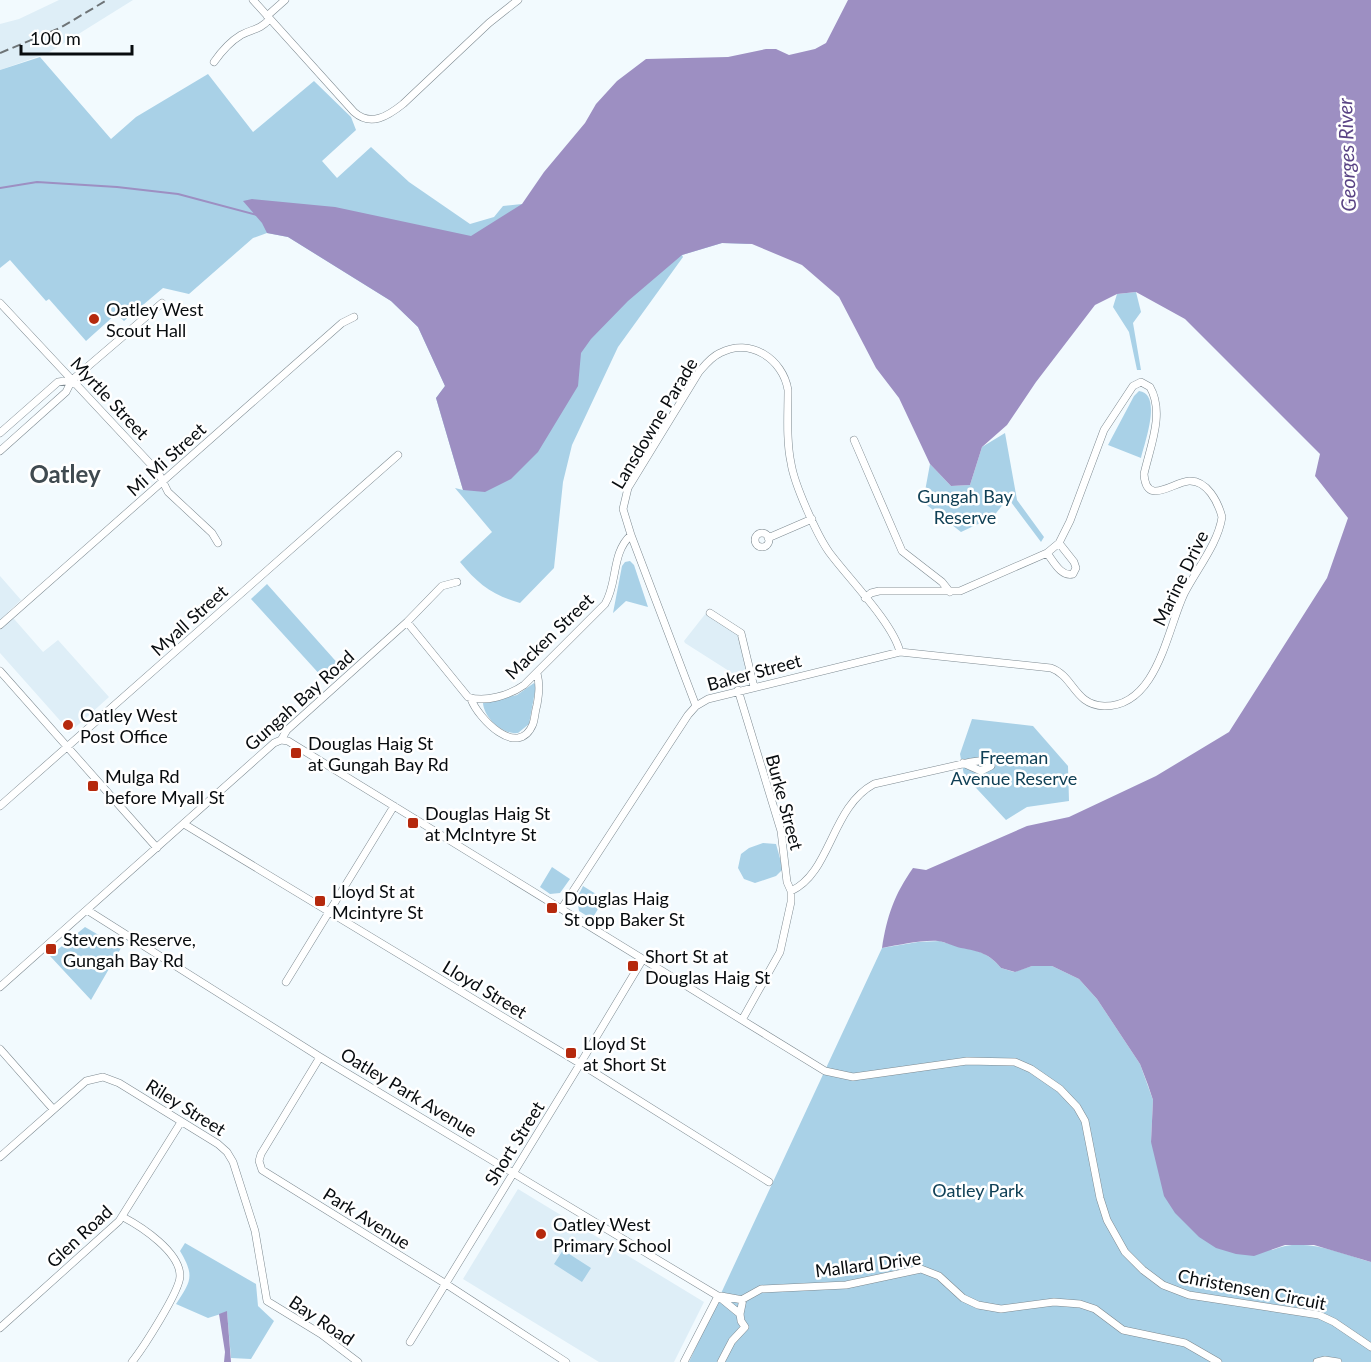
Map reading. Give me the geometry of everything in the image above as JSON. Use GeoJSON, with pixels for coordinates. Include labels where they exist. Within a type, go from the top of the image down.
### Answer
{"type":"FeatureCollection","features":[{"type":"Feature","properties":{"kind":"street"},"geometry":{"type":"LineString","coordinates":[[254,0],[354,112],[363,118],[373,119],[390,115],[489,23],[518,0]]}},
{"type":"Feature","properties":{"kind":"street"},"geometry":{"type":"LineString","coordinates":[[214,63],[239,36],[258,30],[285,0]]}},
{"type":"Feature","properties":{"kind":"street","name":"Myrtle Street"},"geometry":{"type":"LineString","coordinates":[[0,303],[158,472],[168,492],[212,533],[218,543]]}},
{"type":"Feature","properties":{"kind":"street"},"geometry":{"type":"LineString","coordinates":[[0,451],[66,392],[72,380],[162,303]]}},
{"type":"Feature","properties":{"kind":"street","name":"Mi Mi Street"},"geometry":{"type":"LineString","coordinates":[[0,625],[342,323],[354,317]]}},
{"type":"Feature","properties":{"kind":"street","name":"Lansdowne Parade"},"geometry":{"type":"LineString","coordinates":[[696,705],[623,509],[628,488],[699,372],[718,354],[740,348],[755,350],[770,357],[784,375],[788,390],[791,465],[812,519],[828,550],[892,632],[900,652]]}},
{"type":"Feature","properties":{"kind":"street"},"geometry":{"type":"LineString","coordinates":[[0,433],[58,382],[72,380]]}},
{"type":"Feature","properties":{"kind":"street","name":"Marine Drive"},"geometry":{"type":"LineString","coordinates":[[865,598],[879,591],[950,592],[966,589],[1047,553],[1059,543],[1075,510],[1104,430],[1133,386],[1141,382],[1148,384],[1155,398],[1157,411],[1144,474],[1146,484],[1157,492],[1189,481],[1204,485],[1221,511],[1220,528],[1180,602],[1160,660],[1139,691],[1117,704],[1094,705],[1080,697],[1060,673]]}},
{"type":"Feature","properties":{"kind":"street"},"geometry":{"type":"LineString","coordinates":[[16,419],[25,429]]}},
{"type":"Feature","properties":{"kind":"street"},"geometry":{"type":"LineString","coordinates":[[854,440],[902,551],[942,582],[950,592]]}},
{"type":"Feature","properties":{"kind":"street","name":"Myall Street"},"geometry":{"type":"LineString","coordinates":[[0,806],[398,455]]}},
{"type":"Feature","properties":{"kind":"street"},"geometry":{"type":"LineString","coordinates":[[768,538],[812,519]]}},
{"type":"Feature","properties":{"kind":"street","name":"Macken Street"},"geometry":{"type":"LineString","coordinates":[[471,699],[509,694],[524,685],[605,604],[610,593],[620,550],[631,535]]}},
{"type":"Feature","properties":{"kind":"street"},"geometry":{"type":"LineString","coordinates":[[1047,553],[1064,573],[1073,574],[1076,568],[1075,563],[1059,543]]}},
{"type":"Feature","properties":{"kind":"street","name":"Gungah Bay Road"},"geometry":{"type":"LineString","coordinates":[[0,987],[274,743],[281,740],[287,730],[407,622],[442,586],[457,582]]}},
{"type":"Feature","properties":{"kind":"street"},"geometry":{"type":"LineString","coordinates":[[710,613],[741,633],[754,687]]}},
{"type":"Feature","properties":{"kind":"street"},"geometry":{"type":"LineString","coordinates":[[407,622],[464,694],[471,699],[477,710],[499,733],[519,737],[533,723],[540,685],[537,673]]}},
{"type":"Feature","properties":{"kind":"street","name":"Baker Street"},"geometry":{"type":"LineString","coordinates":[[562,908],[688,715],[696,705],[708,699],[900,652],[1050,668],[1060,673]]}},
{"type":"Feature","properties":{"kind":"street"},"geometry":{"type":"LineString","coordinates":[[0,671],[157,848]]}},
{"type":"Feature","properties":{"kind":"street","name":"Burke Street"},"geometry":{"type":"LineString","coordinates":[[738,690],[781,831],[791,891],[791,902],[780,952],[742,1020]]}},
{"type":"Feature","properties":{"kind":"street"},"geometry":{"type":"LineString","coordinates":[[281,740],[288,741],[742,1020]]}},
{"type":"Feature","properties":{"kind":"street"},"geometry":{"type":"LineString","coordinates":[[791,891],[800,887],[811,875],[847,808],[864,789],[874,784],[963,763]]}},
{"type":"Feature","properties":{"kind":"street"},"geometry":{"type":"LineString","coordinates":[[286,982],[394,806]]}},
{"type":"Feature","properties":{"kind":"street","name":"Lloyd Street"},"geometry":{"type":"LineString","coordinates":[[184,824],[580,1064],[769,1182]]}},
{"type":"Feature","properties":{"kind":"street","name":"Oatley Park Avenue"},"geometry":{"type":"LineString","coordinates":[[87,910],[320,1057],[718,1296]]}},
{"type":"Feature","properties":{"kind":"street","name":"Short Street"},"geometry":{"type":"LineString","coordinates":[[410,1342],[643,959]]}},
{"type":"Feature","properties":{"kind":"street","name":"Christensen Circuit"},"geometry":{"type":"LineString","coordinates":[[742,1020],[825,1071],[853,1077],[977,1061],[1015,1062],[1031,1069],[1060,1089],[1077,1107],[1086,1121],[1107,1220],[1119,1244],[1143,1270],[1163,1285],[1189,1295],[1319,1315],[1334,1322],[1371,1347]]}},
{"type":"Feature","properties":{"kind":"street"},"geometry":{"type":"LineString","coordinates":[[0,1050],[53,1109],[0,1157]]}},
{"type":"Feature","properties":{"kind":"street","name":"Park Avenue"},"geometry":{"type":"LineString","coordinates":[[320,1057],[261,1154],[260,1166],[266,1173],[446,1284],[566,1362]]}},
{"type":"Feature","properties":{"kind":"street","name":"Riley Street"},"geometry":{"type":"LineString","coordinates":[[53,1109],[82,1083],[95,1077],[103,1077],[112,1080],[218,1144],[231,1158],[255,1231],[266,1298],[270,1303]]}},
{"type":"Feature","properties":{"kind":"street","name":"Glen Road"},"geometry":{"type":"LineString","coordinates":[[0,1328],[123,1217],[181,1122]]}},
{"type":"Feature","properties":{"kind":"street"},"geometry":{"type":"LineString","coordinates":[[123,1217],[145,1230],[170,1253],[180,1273],[178,1285],[132,1362]]}},
{"type":"Feature","properties":{"kind":"street","name":"Mallard Drive"},"geometry":{"type":"LineString","coordinates":[[743,1300],[761,1289],[837,1286],[921,1269],[939,1276],[963,1298],[978,1305],[1001,1309],[1054,1302],[1080,1304],[1095,1309],[1128,1332],[1175,1340],[1218,1361]]}},
{"type":"Feature","properties":{"kind":"street"},"geometry":{"type":"LineString","coordinates":[[718,1296],[743,1300],[740,1314],[741,1321],[746,1327],[732,1341],[721,1362]]}},
{"type":"Feature","properties":{"kind":"street"},"geometry":{"type":"LineString","coordinates":[[718,1296],[740,1314]]}},
{"type":"Feature","properties":{"kind":"street"},"geometry":{"type":"LineString","coordinates":[[684,1362],[718,1296]]}},
{"type":"Feature","properties":{"kind":"street","name":"Bay Road"},"geometry":{"type":"LineString","coordinates":[[270,1303],[321,1334],[358,1362]]}},
{"type":"Feature","properties":{"kind":"street"},"geometry":{"type":"LineString","coordinates":[[1317,1362],[1325,1360],[1338,1362]]}},
{"type":"Feature","properties":{"kind":"shaded area"},"geometry":{"type":"Polygon","coordinates":[[[59,0],[133,0],[48,53],[0,70],[0,24],[19,19],[59,0]]]}},
{"type":"Feature","properties":{"kind":"shaded area"},"geometry":{"type":"Polygon","coordinates":[[[0,576],[21,600],[8,612],[43,652],[58,640],[109,697],[69,733],[0,653],[0,576]]]}},
{"type":"Feature","properties":{"kind":"shaded area"},"geometry":{"type":"Polygon","coordinates":[[[706,613],[739,634],[749,674],[747,676],[740,678],[685,643],[684,641],[706,613]]]}},
{"type":"Feature","properties":{"kind":"shaded area","name":"Oatley West Primary School"},"geometry":{"type":"Polygon","coordinates":[[[518,1189],[704,1302],[674,1362],[599,1362],[463,1279],[518,1189]]]}},
{"type":"Feature","properties":{"kind":"green space"},"geometry":{"type":"Polygon","coordinates":[[[40,57],[111,139],[136,117],[208,74],[253,132],[314,81],[351,117],[356,130],[322,161],[337,178],[371,147],[409,182],[470,224],[494,217],[503,206],[522,204],[752,244],[722,243],[682,255],[683,257],[618,347],[572,445],[563,482],[554,568],[520,603],[486,588],[460,562],[492,532],[455,488],[463,490],[436,398],[445,386],[418,327],[391,301],[288,237],[267,233],[253,238],[189,294],[163,288],[124,321],[116,314],[86,341],[49,299],[46,301],[10,260],[0,268],[0,70],[40,57]]]}},
{"type":"Feature","properties":{"kind":"green space"},"geometry":{"type":"Polygon","coordinates":[[[1136,292],[1141,312],[1133,323],[1141,370],[1137,370],[1129,332],[1113,307],[1117,294],[1136,292]]]}},
{"type":"Feature","properties":{"kind":"green space"},"geometry":{"type":"Polygon","coordinates":[[[1139,391],[1146,394],[1151,410],[1141,458],[1108,445],[1134,396],[1139,391]]]}},
{"type":"Feature","properties":{"kind":"green space","name":"Gungah Bay Reserve"},"geometry":{"type":"Polygon","coordinates":[[[1005,433],[1017,500],[1044,537],[1041,542],[1008,498],[993,517],[961,532],[923,502],[930,464],[951,486],[970,485],[982,447],[1005,433]]]}},
{"type":"Feature","properties":{"kind":"green space"},"geometry":{"type":"Polygon","coordinates":[[[630,561],[634,565],[648,607],[626,601],[613,613],[622,566],[625,562],[630,561]]]}},
{"type":"Feature","properties":{"kind":"green space"},"geometry":{"type":"Polygon","coordinates":[[[267,584],[341,667],[323,684],[323,678],[251,599],[267,584]]]}},
{"type":"Feature","properties":{"kind":"green space"},"geometry":{"type":"Polygon","coordinates":[[[534,683],[536,686],[529,724],[518,733],[512,733],[491,720],[483,703],[517,695],[534,683]]]}},
{"type":"Feature","properties":{"kind":"green space","name":"Freeman Avenue Reserve"},"geometry":{"type":"Polygon","coordinates":[[[972,719],[1033,726],[1068,766],[1069,801],[1027,807],[1006,820],[964,775],[960,754],[972,719]]]}},
{"type":"Feature","properties":{"kind":"green space"},"geometry":{"type":"Polygon","coordinates":[[[763,843],[776,844],[783,869],[776,876],[755,883],[744,879],[738,868],[741,854],[763,843]]]}},
{"type":"Feature","properties":{"kind":"green space"},"geometry":{"type":"Polygon","coordinates":[[[552,867],[570,879],[560,893],[550,894],[540,887],[552,867]]]}},
{"type":"Feature","properties":{"kind":"green space"},"geometry":{"type":"Polygon","coordinates":[[[583,886],[604,899],[592,919],[579,911],[577,898],[583,886]]]}},
{"type":"Feature","properties":{"kind":"green space"},"geometry":{"type":"Polygon","coordinates":[[[85,927],[121,948],[91,1000],[50,956],[85,927]]]}},
{"type":"Feature","properties":{"kind":"green space","name":"Oatley Park"},"geometry":{"type":"Polygon","coordinates":[[[940,941],[981,952],[1001,968],[1014,972],[1032,966],[1052,966],[1079,979],[1097,999],[1140,1064],[1153,1100],[1151,1142],[1272,1250],[1284,1246],[1309,1245],[1371,1262],[1371,1362],[689,1362],[882,948],[940,941]]]}},
{"type":"Feature","properties":{"kind":"green space"},"geometry":{"type":"Polygon","coordinates":[[[185,1243],[256,1284],[258,1306],[274,1321],[251,1359],[231,1358],[227,1312],[208,1318],[176,1304],[189,1278],[188,1267],[180,1251],[185,1243]]]}},
{"type":"Feature","properties":{"kind":"green space"},"geometry":{"type":"Polygon","coordinates":[[[563,1250],[591,1268],[582,1282],[554,1264],[563,1250]]]}},
{"type":"Feature","properties":{"kind":"water","name":"Georges River"},"geometry":{"type":"Polygon","coordinates":[[[848,0],[1371,0],[1371,1262],[1314,1245],[1285,1245],[1254,1256],[1236,1254],[1216,1248],[1199,1237],[1175,1213],[1164,1196],[1151,1142],[1153,1100],[1140,1064],[1097,999],[1079,979],[1052,966],[1032,966],[1015,972],[1001,968],[993,959],[984,954],[938,941],[882,948],[892,906],[913,868],[926,870],[1027,826],[1069,817],[1156,776],[1229,732],[1327,578],[1348,518],[1315,476],[1320,454],[1185,319],[1136,292],[1117,294],[1095,305],[1036,382],[1007,425],[982,447],[970,485],[951,486],[930,464],[899,398],[876,368],[839,297],[802,265],[752,244],[722,243],[682,255],[628,301],[591,339],[581,353],[578,386],[538,452],[511,479],[485,492],[463,490],[436,398],[445,386],[418,327],[391,301],[288,237],[267,233],[262,223],[243,201],[252,199],[335,207],[471,236],[522,204],[544,172],[585,123],[596,104],[617,81],[646,59],[728,57],[766,49],[776,49],[789,55],[815,49],[826,43],[848,0]]]}},
{"type":"Feature","properties":{"kind":"water"},"geometry":{"type":"Polygon","coordinates":[[[227,1311],[231,1362],[224,1362],[225,1352],[219,1314],[227,1311]]]}},
{"type":"Feature","properties":{"kind":"waterway"},"geometry":{"type":"LineString","coordinates":[[0,188],[37,182],[117,187],[178,194],[257,215]]}},
{"type":"Feature","properties":{"kind":"railway"},"geometry":{"type":"LineString","coordinates":[[0,53],[60,28],[107,0]]}},
{"type":"Feature","properties":{"kind":"place","name":"Oatley West Scout Hall"},"geometry":{"type":"Point","coordinates":[94,319]}},
{"type":"Feature","properties":{"kind":"place","name":"Oatley West Post Office"},"geometry":{"type":"Point","coordinates":[68,725]}},
{"type":"Feature","properties":{"kind":"place","name":"Douglas Haig St at Gungah Bay Rd"},"geometry":{"type":"Point","coordinates":[296,753]}},
{"type":"Feature","properties":{"kind":"place","name":"Mulga Rd before Myall St"},"geometry":{"type":"Point","coordinates":[93,786]}},
{"type":"Feature","properties":{"kind":"place","name":"Douglas Haig St at McIntyre St"},"geometry":{"type":"Point","coordinates":[413,823]}},
{"type":"Feature","properties":{"kind":"place","name":"Lloyd St at Mcintyre St"},"geometry":{"type":"Point","coordinates":[320,901]}},
{"type":"Feature","properties":{"kind":"place","name":"Douglas Haig St opp Baker St"},"geometry":{"type":"Point","coordinates":[552,908]}},
{"type":"Feature","properties":{"kind":"place","name":"Stevens Reserve, Gungah Bay Rd"},"geometry":{"type":"Point","coordinates":[51,949]}},
{"type":"Feature","properties":{"kind":"place","name":"Short St at Douglas Haig St"},"geometry":{"type":"Point","coordinates":[633,966]}},
{"type":"Feature","properties":{"kind":"place","name":"Lloyd St at Short St"},"geometry":{"type":"Point","coordinates":[571,1053]}},
{"type":"Feature","properties":{"kind":"place","name":"Oatley West Primary School"},"geometry":{"type":"Point","coordinates":[541,1234]}},
{"type":"Feature","properties":{"kind":"district","name":"Oatley"},"geometry":{"type":"Point","coordinates":[65,473]}}]}
